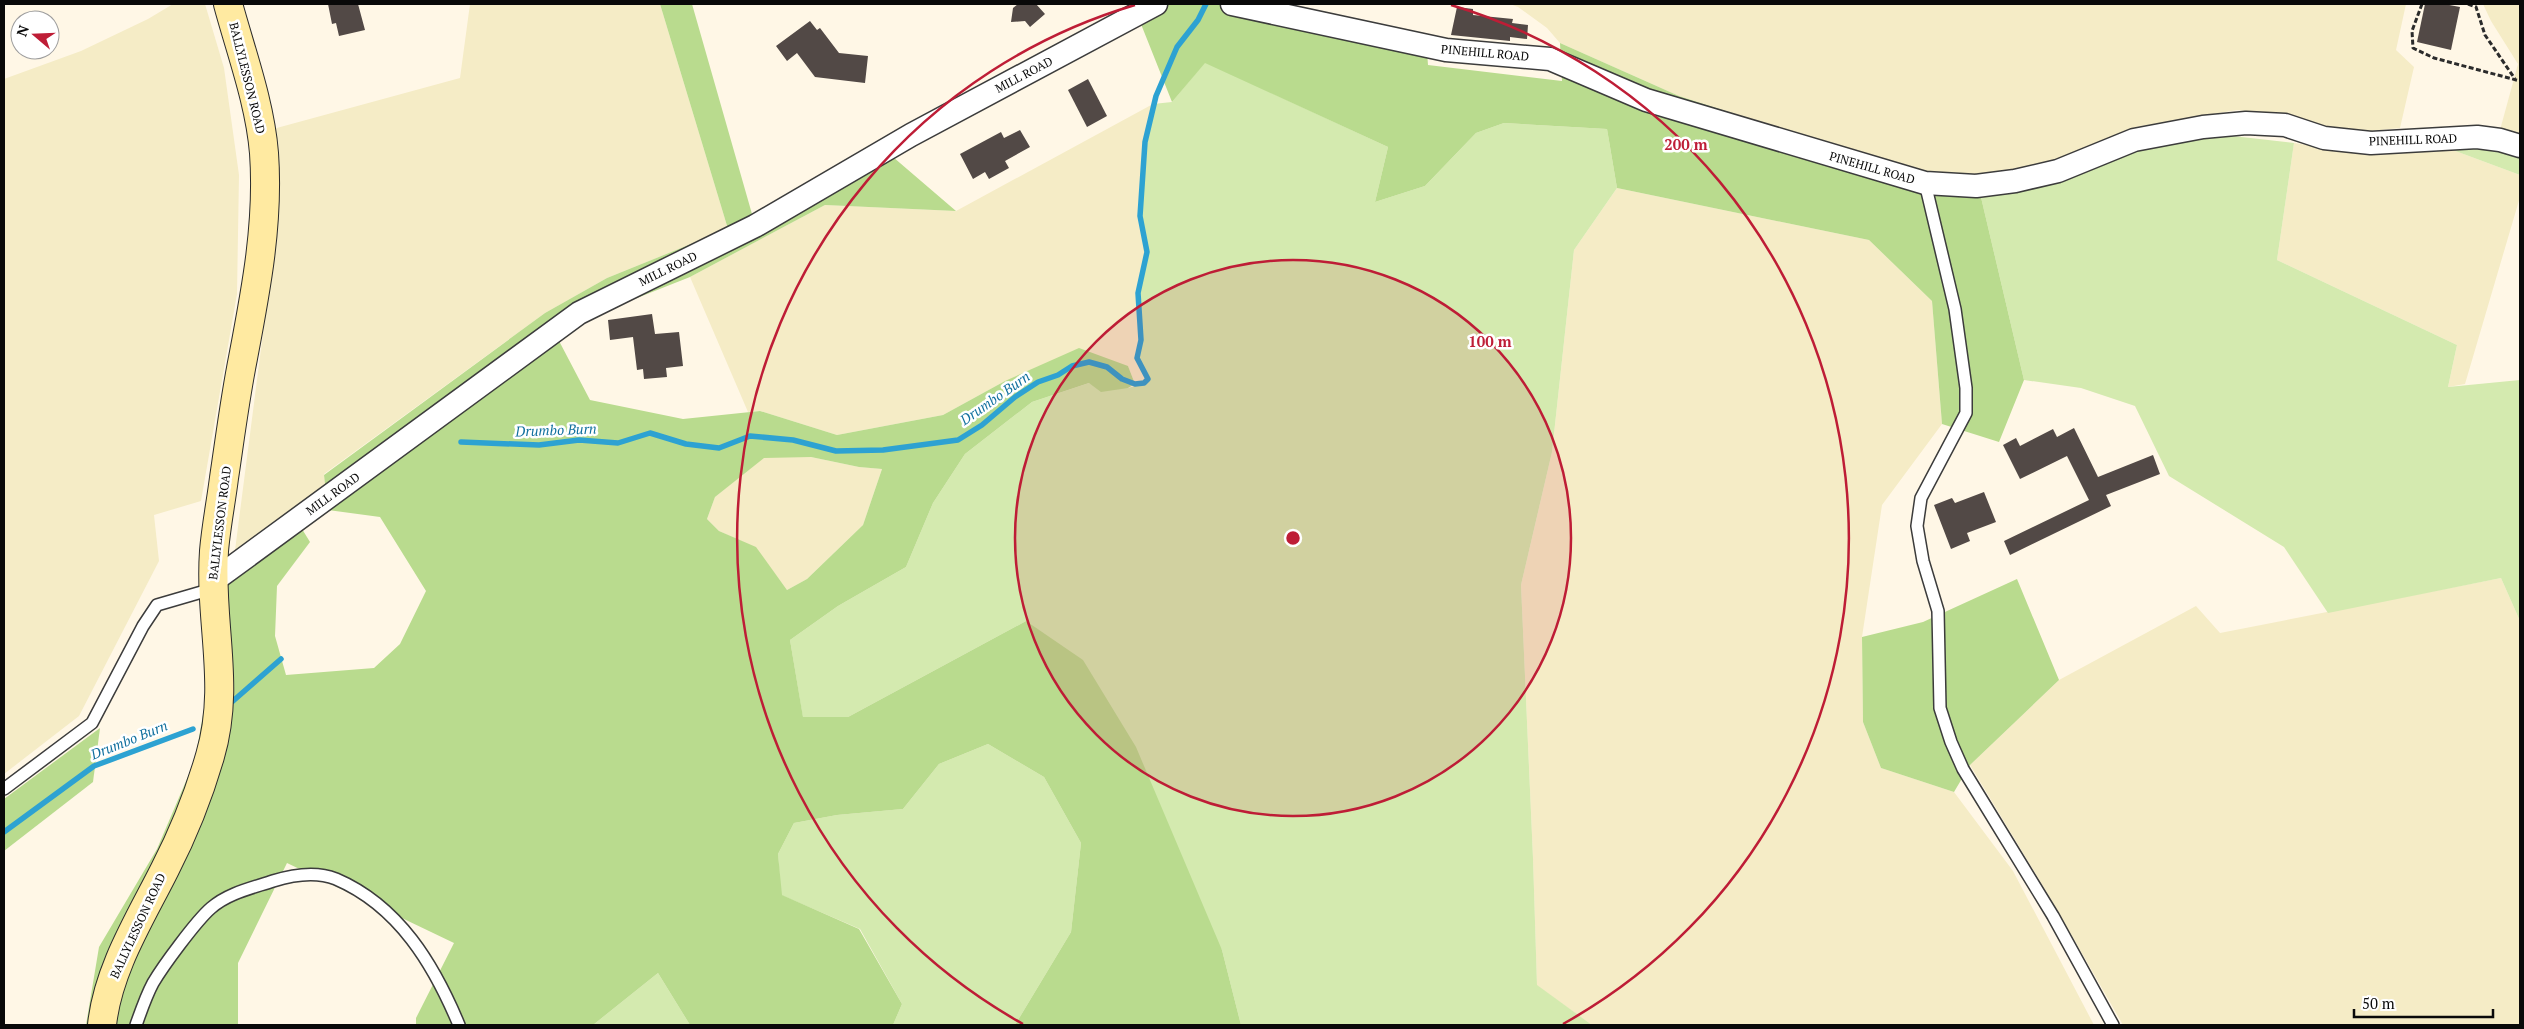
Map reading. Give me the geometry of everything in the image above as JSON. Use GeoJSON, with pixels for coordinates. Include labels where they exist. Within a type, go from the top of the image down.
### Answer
{"type":"FeatureCollection","features":[{"type":"Feature","properties":{"kind":"main road","name":"BALLYLESSON ROAD"},"geometry":{"type":"LineString","coordinates":[[102,1025],[113,974],[167,866],[191,811],[211,755],[219,714],[221,674],[212,586],[215,546],[238,386],[257,281],[265,212],[264,152],[259,120],[228,4]]}},
{"type":"Feature","properties":{"kind":"street","name":"MILL ROAD"},"geometry":{"type":"LineString","coordinates":[[212,586],[579,313],[755,226],[919,131],[1156,4]]}},
{"type":"Feature","properties":{"kind":"street","name":"PINEHILL ROAD"},"geometry":{"type":"LineString","coordinates":[[1232,4],[1446,50],[1550,58],[1646,100],[1925,182],[1976,186],[2015,181],[2058,171],[2134,140],[2203,127],[2246,123],[2284,126],[2324,138],[2372,143],[2477,137],[2500,140],[2520,146]]}},
{"type":"Feature","properties":{"kind":"lane"},"geometry":{"type":"LineString","coordinates":[[1925,182],[1955,309],[1966,388],[1966,413],[1922,498],[1917,526],[1923,561],[1938,611],[1940,708],[1962,769],[2053,916],[2113,1025]]}},
{"type":"Feature","properties":{"kind":"lane"},"geometry":{"type":"LineString","coordinates":[[4,789],[92,723],[143,626],[157,605],[212,586]]}},
{"type":"Feature","properties":{"kind":"lane"},"geometry":{"type":"LineString","coordinates":[[136,1025],[153,983],[211,908],[238,892],[283,878],[306,874],[334,879],[370,898],[414,940],[431,966],[459,1025]]}},
{"type":"Feature","properties":{"kind":"path"},"geometry":{"type":"LineString","coordinates":[[2422,4],[2412,31],[2413,48],[2434,58],[2520,81]]}},
{"type":"Feature","properties":{"kind":"path"},"geometry":{"type":"LineString","coordinates":[[2468,4],[2476,7],[2485,35],[2516,80]]}},
{"type":"Feature","properties":{"kind":"shaded area"},"geometry":{"type":"Polygon","coordinates":[[[173,4],[205,4],[224,68],[239,175],[237,294],[201,501],[154,515],[159,561],[79,716],[4,774],[4,79],[60,60],[148,19],[173,4]]]}},
{"type":"Feature","properties":{"kind":"shaded area"},"geometry":{"type":"Polygon","coordinates":[[[470,4],[660,4],[728,229],[607,278],[545,313],[324,474],[326,492],[234,558],[277,225],[273,129],[460,78],[470,4]]]}},
{"type":"Feature","properties":{"kind":"shaded area"},"geometry":{"type":"Polygon","coordinates":[[[1510,4],[2406,4],[2396,50],[2414,67],[2400,128],[2371,131],[2335,129],[2293,116],[2237,110],[2135,127],[2055,160],[1973,178],[1923,174],[1679,96],[1560,43],[1547,28],[1518,7],[1510,4]]]}},
{"type":"Feature","properties":{"kind":"shaded area"},"geometry":{"type":"Polygon","coordinates":[[[2483,4],[2520,4],[2520,135],[2500,130],[2518,64],[2491,21],[2483,4]]]}},
{"type":"Feature","properties":{"kind":"shaded area"},"geometry":{"type":"Polygon","coordinates":[[[1153,104],[1145,142],[1140,216],[1147,252],[1138,293],[1141,340],[1137,358],[1148,379],[1144,383],[1135,384],[1128,366],[1005,381],[943,415],[837,435],[760,411],[748,412],[690,277],[825,205],[956,211],[1153,104]]]}},
{"type":"Feature","properties":{"kind":"shaded area"},"geometry":{"type":"Polygon","coordinates":[[[2294,143],[2358,153],[2450,149],[2520,175],[2520,197],[2465,384],[2448,387],[2457,345],[2277,260],[2294,143]]]}},
{"type":"Feature","properties":{"kind":"shaded area"},"geometry":{"type":"Polygon","coordinates":[[[1617,188],[1869,240],[1932,301],[1942,424],[1882,505],[1862,637],[1863,722],[1881,768],[1954,792],[2013,871],[2094,1025],[1592,1025],[1537,986],[1521,585],[1552,452],[1574,250],[1617,188]]]}},
{"type":"Feature","properties":{"kind":"shaded area"},"geometry":{"type":"Polygon","coordinates":[[[764,457],[811,457],[859,467],[882,469],[863,525],[807,579],[787,590],[756,548],[719,531],[707,519],[715,497],[764,457]]]}},
{"type":"Feature","properties":{"kind":"shaded area"},"geometry":{"type":"Polygon","coordinates":[[[2501,578],[2520,621],[2520,1025],[2123,1025],[2052,901],[1970,765],[2059,680],[2196,606],[2220,633],[2501,578]]]}},
{"type":"Feature","properties":{"kind":"green space"},"geometry":{"type":"Polygon","coordinates":[[[660,4],[692,4],[752,214],[879,145],[956,211],[825,205],[690,277],[589,317],[558,339],[590,400],[683,419],[760,411],[837,435],[943,415],[1005,381],[1079,348],[1128,366],[1135,384],[1128,388],[1101,392],[1089,383],[1032,402],[965,454],[933,503],[906,567],[838,606],[790,640],[803,717],[848,717],[1026,621],[1083,660],[1136,747],[1222,950],[1241,1025],[1015,1025],[1071,932],[1081,843],[1044,777],[988,744],[939,764],[903,809],[837,815],[794,823],[778,854],[782,895],[859,929],[902,1004],[893,1025],[690,1025],[658,973],[593,1025],[416,1025],[416,1018],[454,943],[287,863],[238,963],[238,1025],[86,1025],[99,947],[157,849],[195,760],[210,675],[201,619],[227,582],[302,529],[310,542],[277,586],[275,636],[286,675],[374,668],[400,644],[426,591],[380,517],[328,510],[324,475],[545,313],[607,278],[728,229],[660,4]],[[811,457],[764,458],[715,497],[707,519],[719,531],[756,547],[787,590],[807,579],[863,525],[882,469],[859,467],[811,457]]]}},
{"type":"Feature","properties":{"kind":"green space"},"geometry":{"type":"Polygon","coordinates":[[[1133,4],[1275,4],[1426,39],[1428,65],[1562,81],[1560,43],[1679,96],[1980,193],[2024,380],[1999,442],[1942,424],[1932,301],[1869,240],[1617,188],[1607,129],[1504,123],[1476,133],[1425,186],[1375,202],[1388,147],[1205,63],[1172,102],[1133,4]]]}},
{"type":"Feature","properties":{"kind":"green space"},"geometry":{"type":"Polygon","coordinates":[[[1205,62],[1388,147],[1375,202],[1425,186],[1476,133],[1504,123],[1607,129],[1617,188],[1574,250],[1552,452],[1521,585],[1537,985],[1592,1025],[1241,1025],[1222,950],[1026,621],[848,717],[803,718],[790,640],[838,606],[906,567],[933,503],[965,454],[1032,402],[1089,383],[1128,388],[1144,383],[1147,379],[1137,358],[1141,340],[1138,293],[1147,252],[1140,216],[1145,142],[1153,104],[1172,102],[1205,62]]]}},
{"type":"Feature","properties":{"kind":"green space"},"geometry":{"type":"Polygon","coordinates":[[[2224,135],[2294,143],[2277,260],[2457,345],[2448,387],[2520,380],[2520,621],[2501,578],[2328,613],[2284,547],[2169,476],[2135,406],[2081,388],[2024,380],[1980,193],[2133,146],[2224,135]]]}},
{"type":"Feature","properties":{"kind":"green space"},"geometry":{"type":"Polygon","coordinates":[[[2500,147],[2520,155],[2520,175],[2450,149],[2500,147]]]}},
{"type":"Feature","properties":{"kind":"green space"},"geometry":{"type":"Polygon","coordinates":[[[2017,579],[2059,680],[1970,765],[1954,792],[1881,768],[1863,722],[1862,637],[1923,622],[2017,579]]]}},
{"type":"Feature","properties":{"kind":"green space"},"geometry":{"type":"Polygon","coordinates":[[[100,728],[93,782],[4,851],[4,799],[100,728]]]}},
{"type":"Feature","properties":{"kind":"green space"},"geometry":{"type":"Polygon","coordinates":[[[988,744],[1044,777],[1081,843],[1071,932],[1015,1025],[893,1025],[902,1004],[860,929],[781,895],[778,854],[794,823],[837,815],[903,809],[939,764],[988,744]]]}},
{"type":"Feature","properties":{"kind":"green space"},"geometry":{"type":"Polygon","coordinates":[[[658,973],[690,1025],[593,1025],[658,973]]]}},
{"type":"Feature","properties":{"kind":"building"},"geometry":{"type":"Polygon","coordinates":[[[328,4],[358,4],[365,30],[339,36],[336,23],[332,24],[328,4]]]}},
{"type":"Feature","properties":{"kind":"building"},"geometry":{"type":"Polygon","coordinates":[[[1018,4],[1036,4],[1045,14],[1030,27],[1025,21],[1011,22],[1013,8],[1018,4]]]}},
{"type":"Feature","properties":{"kind":"building"},"geometry":{"type":"Polygon","coordinates":[[[2425,4],[2444,4],[2460,7],[2451,50],[2417,42],[2425,4]]]}},
{"type":"Feature","properties":{"kind":"building"},"geometry":{"type":"Polygon","coordinates":[[[1457,7],[1473,9],[1473,15],[1513,19],[1512,23],[1528,25],[1527,39],[1510,37],[1510,41],[1451,35],[1457,7]]]}},
{"type":"Feature","properties":{"kind":"building"},"geometry":{"type":"Polygon","coordinates":[[[810,21],[817,30],[820,28],[839,53],[868,56],[865,83],[815,77],[797,53],[787,61],[776,46],[810,21]]]}},
{"type":"Feature","properties":{"kind":"building"},"geometry":{"type":"Polygon","coordinates":[[[1088,79],[1107,116],[1087,127],[1068,90],[1088,79]]]}},
{"type":"Feature","properties":{"kind":"building"},"geometry":{"type":"Polygon","coordinates":[[[1020,130],[1030,147],[1005,161],[1009,168],[989,179],[985,172],[973,179],[960,154],[1001,132],[1004,138],[1020,130]]]}},
{"type":"Feature","properties":{"kind":"building"},"geometry":{"type":"Polygon","coordinates":[[[652,314],[655,334],[679,332],[683,366],[666,368],[667,377],[644,379],[643,369],[637,370],[633,337],[610,340],[608,320],[652,314]]]}},
{"type":"Feature","properties":{"kind":"building"},"geometry":{"type":"Polygon","coordinates":[[[2074,428],[2098,477],[2153,455],[2160,474],[2106,495],[2111,506],[2010,555],[2004,541],[2089,500],[2067,456],[2020,479],[2003,445],[2016,438],[2020,446],[2053,429],[2057,437],[2074,428]]]}},
{"type":"Feature","properties":{"kind":"building"},"geometry":{"type":"Polygon","coordinates":[[[1984,492],[1996,522],[1967,533],[1970,541],[1951,549],[1934,505],[1952,498],[1955,503],[1984,492]]]}},
{"type":"Feature","properties":{"kind":"waterway","name":"Drumbo Burn"},"geometry":{"type":"LineString","coordinates":[[461,442],[539,445],[579,440],[618,443],[650,433],[686,444],[719,448],[750,436],[793,440],[836,451],[883,450],[958,440],[982,425],[1015,397],[1038,382],[1058,375],[1072,366],[1089,362],[1107,367],[1122,379],[1135,384],[1144,383],[1148,379],[1137,358],[1141,340],[1138,293],[1147,252],[1140,216],[1145,142],[1156,96],[1177,47],[1198,20],[1206,4]]}},
{"type":"Feature","properties":{"kind":"waterway","name":"Drumbo Burn"},"geometry":{"type":"LineString","coordinates":[[233,701],[281,659]]}},
{"type":"Feature","properties":{"kind":"waterway","name":"Drumbo Burn"},"geometry":{"type":"LineString","coordinates":[[4,832],[94,766],[193,729]]}}]}
